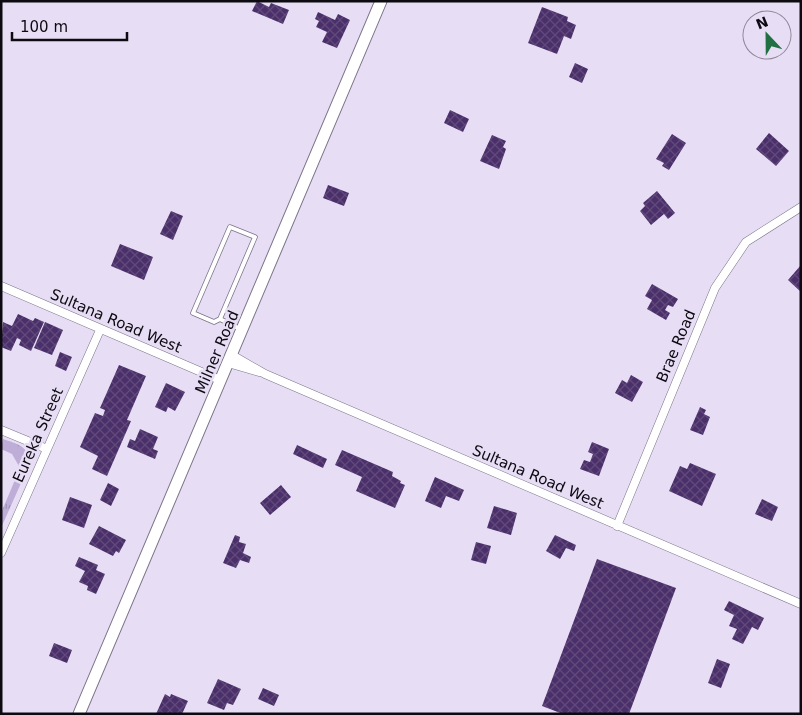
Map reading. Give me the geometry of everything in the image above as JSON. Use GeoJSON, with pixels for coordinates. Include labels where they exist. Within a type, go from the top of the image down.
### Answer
{"type":"FeatureCollection","features":[{"type":"Feature","properties":{"kind":"street","name":"Milner Road"},"geometry":{"type":"LineString","coordinates":[[79,714],[381,1]]}},
{"type":"Feature","properties":{"kind":"street","name":"Brae Road"},"geometry":{"type":"LineString","coordinates":[[617,526],[716,288],[746,242],[801,208]]}},
{"type":"Feature","properties":{"kind":"street","name":"Sultana Road West"},"geometry":{"type":"LineString","coordinates":[[1,286],[220,380]]}},
{"type":"Feature","properties":{"kind":"street","name":"Eureka Street"},"geometry":{"type":"LineString","coordinates":[[1,552],[100,330]]}},
{"type":"Feature","properties":{"kind":"street","name":"Sultana Road West"},"geometry":{"type":"LineString","coordinates":[[230,359],[801,604]]}},
{"type":"Feature","properties":{"kind":"street"},"geometry":{"type":"LineString","coordinates":[[1,430],[47,449]]}},
{"type":"Feature","properties":{"kind":"lane"},"geometry":{"type":"LineString","coordinates":[[230,226],[255,237],[220,319],[214,322],[193,313],[230,226]]}},
{"type":"Feature","properties":{"kind":"lane"},"geometry":{"type":"LineString","coordinates":[[220,319],[242,330]]}},
{"type":"Feature","properties":{"kind":"green space"},"geometry":{"type":"Polygon","coordinates":[[[3,439],[25,449],[30,463],[1,528],[1,513],[20,468],[12,454],[1,449],[3,439]]]}},
{"type":"Feature","properties":{"kind":"building"},"geometry":{"type":"Polygon","coordinates":[[[257,1],[269,7],[271,3],[289,10],[283,24],[252,11],[257,1]]]}},
{"type":"Feature","properties":{"kind":"building"},"geometry":{"type":"Polygon","coordinates":[[[542,7],[568,17],[567,21],[576,25],[571,39],[564,36],[557,54],[528,43],[542,7]]]}},
{"type":"Feature","properties":{"kind":"building"},"geometry":{"type":"Polygon","coordinates":[[[318,12],[335,20],[338,14],[350,20],[337,48],[322,42],[327,32],[316,27],[319,21],[315,19],[318,12]]]}},
{"type":"Feature","properties":{"kind":"building"},"geometry":{"type":"Polygon","coordinates":[[[575,63],[588,69],[582,83],[569,77],[575,63]]]}},
{"type":"Feature","properties":{"kind":"building"},"geometry":{"type":"Polygon","coordinates":[[[450,110],[469,119],[463,132],[444,123],[450,110]]]}},
{"type":"Feature","properties":{"kind":"building"},"geometry":{"type":"Polygon","coordinates":[[[769,133],[789,151],[776,166],[756,149],[769,133]]]}},
{"type":"Feature","properties":{"kind":"building"},"geometry":{"type":"Polygon","coordinates":[[[672,134],[686,143],[669,170],[662,166],[664,163],[656,159],[672,134]]]}},
{"type":"Feature","properties":{"kind":"building"},"geometry":{"type":"Polygon","coordinates":[[[492,135],[506,141],[503,147],[506,149],[499,169],[480,161],[492,135]]]}},
{"type":"Feature","properties":{"kind":"building"},"geometry":{"type":"Polygon","coordinates":[[[328,185],[349,193],[344,206],[323,198],[328,185]]]}},
{"type":"Feature","properties":{"kind":"building"},"geometry":{"type":"Polygon","coordinates":[[[657,191],[675,213],[668,219],[664,214],[651,225],[640,211],[645,206],[643,203],[657,191]]]}},
{"type":"Feature","properties":{"kind":"building"},"geometry":{"type":"Polygon","coordinates":[[[171,211],[183,216],[173,240],[160,234],[171,211]]]}},
{"type":"Feature","properties":{"kind":"building"},"geometry":{"type":"Polygon","coordinates":[[[120,244],[153,257],[144,280],[111,266],[120,244]]]}},
{"type":"Feature","properties":{"kind":"building"},"geometry":{"type":"Polygon","coordinates":[[[801,265],[801,292],[788,280],[801,265]]]}},
{"type":"Feature","properties":{"kind":"building"},"geometry":{"type":"Polygon","coordinates":[[[652,284],[678,299],[673,307],[668,305],[665,310],[670,313],[666,320],[647,309],[652,300],[645,296],[652,284]]]}},
{"type":"Feature","properties":{"kind":"building"},"geometry":{"type":"Polygon","coordinates":[[[18,314],[33,321],[35,318],[44,322],[31,351],[19,345],[21,340],[17,338],[11,351],[1,347],[3,322],[12,326],[18,314]]]}},
{"type":"Feature","properties":{"kind":"building"},"geometry":{"type":"Polygon","coordinates":[[[45,322],[63,330],[52,355],[34,348],[45,322]]]}},
{"type":"Feature","properties":{"kind":"building"},"geometry":{"type":"Polygon","coordinates":[[[60,352],[72,357],[66,371],[55,366],[60,352]]]}},
{"type":"Feature","properties":{"kind":"building"},"geometry":{"type":"Polygon","coordinates":[[[119,365],[146,376],[127,420],[131,421],[107,476],[92,469],[98,456],[80,447],[95,413],[103,416],[105,410],[100,408],[119,365]]]}},
{"type":"Feature","properties":{"kind":"building"},"geometry":{"type":"Polygon","coordinates":[[[631,375],[643,382],[632,402],[615,393],[622,380],[627,383],[631,375]]]}},
{"type":"Feature","properties":{"kind":"building"},"geometry":{"type":"Polygon","coordinates":[[[166,383],[185,392],[175,411],[168,407],[166,412],[155,407],[166,383]]]}},
{"type":"Feature","properties":{"kind":"building"},"geometry":{"type":"Polygon","coordinates":[[[700,407],[706,410],[704,414],[710,417],[703,435],[690,430],[700,407]]]}},
{"type":"Feature","properties":{"kind":"building"},"geometry":{"type":"Polygon","coordinates":[[[140,429],[158,437],[153,449],[158,451],[155,459],[127,447],[130,439],[135,441],[140,429]]]}},
{"type":"Feature","properties":{"kind":"building"},"geometry":{"type":"Polygon","coordinates":[[[592,442],[609,449],[599,476],[580,469],[584,460],[590,462],[593,454],[588,452],[592,442]]]}},
{"type":"Feature","properties":{"kind":"building"},"geometry":{"type":"Polygon","coordinates":[[[297,445],[327,459],[323,468],[293,454],[297,445]]]}},
{"type":"Feature","properties":{"kind":"building"},"geometry":{"type":"Polygon","coordinates":[[[342,450],[393,472],[392,476],[405,485],[395,508],[356,491],[362,477],[335,465],[342,450]]]}},
{"type":"Feature","properties":{"kind":"building"},"geometry":{"type":"Polygon","coordinates":[[[690,463],[716,474],[702,506],[669,491],[680,466],[687,469],[690,463]]]}},
{"type":"Feature","properties":{"kind":"building"},"geometry":{"type":"Polygon","coordinates":[[[435,477],[464,490],[459,501],[446,496],[441,508],[425,501],[435,477]]]}},
{"type":"Feature","properties":{"kind":"building"},"geometry":{"type":"Polygon","coordinates":[[[108,483],[119,489],[111,506],[100,500],[108,483]]]}},
{"type":"Feature","properties":{"kind":"building"},"geometry":{"type":"Polygon","coordinates":[[[281,485],[291,497],[270,515],[260,503],[281,485]]]}},
{"type":"Feature","properties":{"kind":"building"},"geometry":{"type":"Polygon","coordinates":[[[70,497],[92,505],[84,528],[62,520],[70,497]]]}},
{"type":"Feature","properties":{"kind":"building"},"geometry":{"type":"Polygon","coordinates":[[[762,499],[778,507],[772,521],[755,514],[762,499]]]}},
{"type":"Feature","properties":{"kind":"building"},"geometry":{"type":"Polygon","coordinates":[[[494,506],[517,513],[511,535],[487,528],[494,506]]]}},
{"type":"Feature","properties":{"kind":"building"},"geometry":{"type":"Polygon","coordinates":[[[99,526],[126,540],[119,553],[116,551],[113,556],[89,544],[99,526]]]}},
{"type":"Feature","properties":{"kind":"building"},"geometry":{"type":"Polygon","coordinates":[[[235,535],[240,537],[239,542],[246,544],[243,553],[251,557],[249,563],[240,560],[236,568],[223,563],[235,535]]]}},
{"type":"Feature","properties":{"kind":"building"},"geometry":{"type":"Polygon","coordinates":[[[555,535],[576,545],[574,551],[566,548],[560,559],[546,551],[555,535]]]}},
{"type":"Feature","properties":{"kind":"building"},"geometry":{"type":"Polygon","coordinates":[[[476,542],[491,546],[486,564],[471,560],[476,542]]]}},
{"type":"Feature","properties":{"kind":"building"},"geometry":{"type":"Polygon","coordinates":[[[79,557],[98,565],[96,570],[105,574],[96,594],[87,590],[88,586],[79,582],[85,571],[75,566],[79,557]]]}},
{"type":"Feature","properties":{"kind":"building"},"geometry":{"type":"Polygon","coordinates":[[[597,559],[676,588],[629,714],[563,714],[542,706],[597,559]]]}},
{"type":"Feature","properties":{"kind":"building"},"geometry":{"type":"Polygon","coordinates":[[[729,601],[764,618],[758,630],[752,627],[743,644],[732,639],[737,629],[729,626],[734,615],[724,610],[729,601]]]}},
{"type":"Feature","properties":{"kind":"building"},"geometry":{"type":"Polygon","coordinates":[[[54,643],[72,650],[67,663],[49,656],[54,643]]]}},
{"type":"Feature","properties":{"kind":"building"},"geometry":{"type":"Polygon","coordinates":[[[717,659],[730,664],[721,688],[708,683],[717,659]]]}},
{"type":"Feature","properties":{"kind":"building"},"geometry":{"type":"Polygon","coordinates":[[[218,679],[241,689],[233,705],[227,703],[224,710],[207,703],[218,679]]]}},
{"type":"Feature","properties":{"kind":"building"},"geometry":{"type":"Polygon","coordinates":[[[263,688],[279,695],[274,706],[258,699],[263,688]]]}},
{"type":"Feature","properties":{"kind":"building"},"geometry":{"type":"Polygon","coordinates":[[[165,694],[170,697],[171,694],[188,701],[182,714],[156,714],[165,694]]]}}]}
